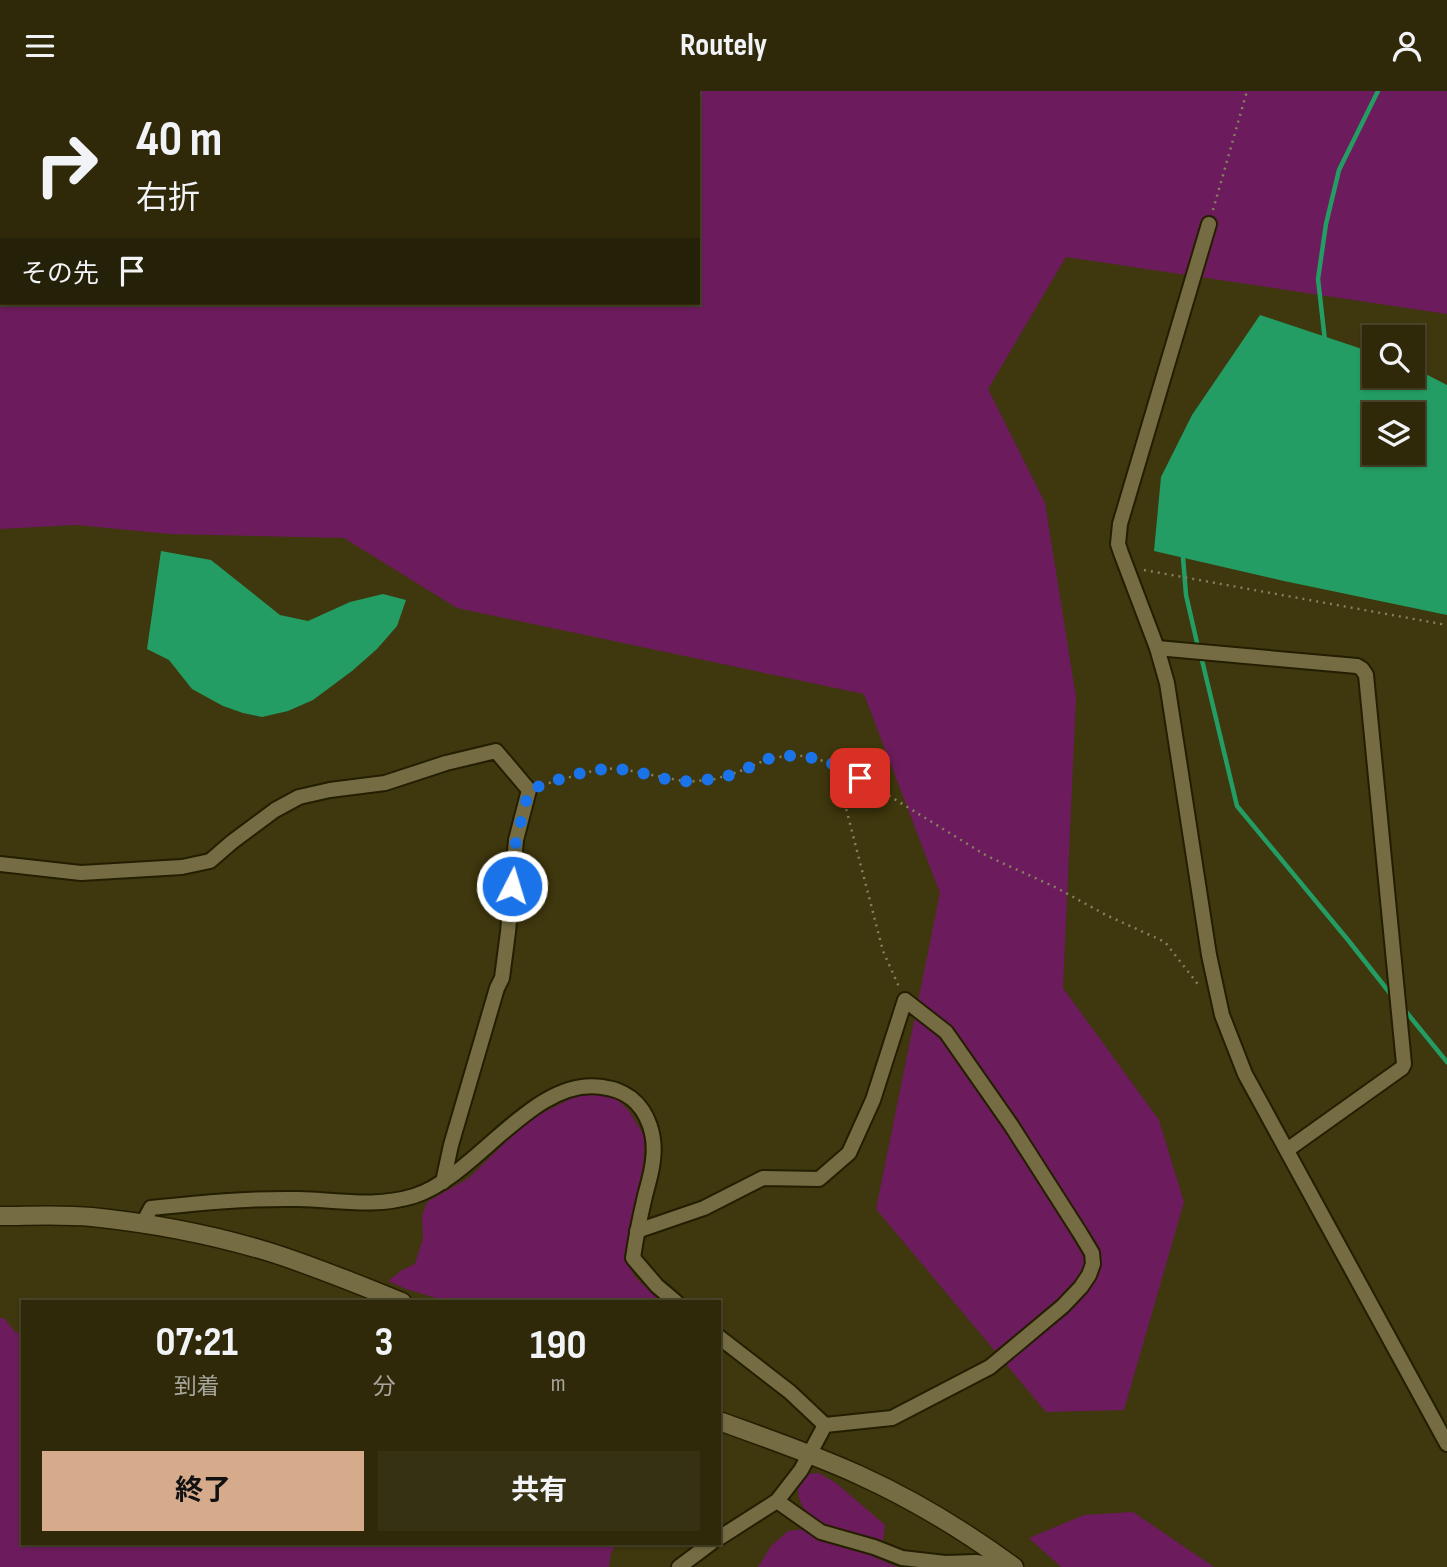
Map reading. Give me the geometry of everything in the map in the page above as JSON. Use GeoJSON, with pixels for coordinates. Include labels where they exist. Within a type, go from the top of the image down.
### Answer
{"type":"FeatureCollection","features":[{"type":"Feature","properties":{"kind":"street"},"geometry":{"type":"LineString","coordinates":[[1209,223],[1120,524],[1118,544],[1167,683],[1209,955],[1222,1015],[1235,1052],[1447,1444]]}},
{"type":"Feature","properties":{"kind":"street"},"geometry":{"type":"LineString","coordinates":[[1157,649],[1357,666],[1363,669],[1366,675],[1404,1064],[1287,1150]]}},
{"type":"Feature","properties":{"kind":"street"},"geometry":{"type":"LineString","coordinates":[[0,864],[81,873],[182,867],[211,861],[275,810],[299,797],[385,783],[446,763],[496,751],[529,790],[516,840],[502,978],[451,1145],[443,1182]]}},
{"type":"Feature","properties":{"kind":"street"},"geometry":{"type":"LineString","coordinates":[[637,1231],[704,1208],[763,1178],[819,1179],[849,1153],[873,1100],[905,1000],[946,1031],[1011,1125],[1092,1253],[1093,1264],[1081,1287],[1063,1306],[990,1367],[892,1419],[824,1425],[790,1392],[721,1339]]}},
{"type":"Feature","properties":{"kind":"street"},"geometry":{"type":"LineString","coordinates":[[143,1223],[151,1208],[215,1201],[298,1199],[368,1204],[414,1196],[443,1182],[551,1097],[573,1088],[595,1086],[621,1090],[640,1105],[651,1128],[654,1159],[633,1258],[657,1286],[674,1300]]}},
{"type":"Feature","properties":{"kind":"street"},"geometry":{"type":"LineString","coordinates":[[0,1216],[89,1217],[209,1235],[324,1271],[397,1300]]}},
{"type":"Feature","properties":{"kind":"street"},"geometry":{"type":"LineString","coordinates":[[721,1422],[859,1475],[937,1515],[1014,1567]]}},
{"type":"Feature","properties":{"kind":"street"},"geometry":{"type":"LineString","coordinates":[[721,1537],[777,1500],[801,1470],[824,1425]]}},
{"type":"Feature","properties":{"kind":"street"},"geometry":{"type":"LineString","coordinates":[[777,1500],[821,1532],[874,1546],[902,1558],[945,1563],[976,1562],[1006,1567]]}},
{"type":"Feature","properties":{"kind":"street"},"geometry":{"type":"LineString","coordinates":[[679,1567],[708,1545]]}},
{"type":"Feature","properties":{"kind":"path"},"geometry":{"type":"LineString","coordinates":[[1209,223],[1247,91]]}},
{"type":"Feature","properties":{"kind":"path"},"geometry":{"type":"LineString","coordinates":[[1125,567],[1447,625]]}},
{"type":"Feature","properties":{"kind":"path"},"geometry":{"type":"LineString","coordinates":[[529,790],[588,772],[616,768],[688,782],[715,779],[768,759],[792,755],[811,757],[844,768],[987,856],[1165,941],[1206,994]]}},
{"type":"Feature","properties":{"kind":"path"},"geometry":{"type":"LineString","coordinates":[[844,768],[842,793],[873,918],[883,951],[905,1000]]}},
{"type":"Feature","properties":{"kind":"shaded area"},"geometry":{"type":"Polygon","coordinates":[[[700,91],[1447,91],[1447,314],[1066,257],[988,389],[1045,503],[1076,697],[1063,988],[1159,1120],[1184,1202],[1124,1410],[1046,1412],[876,1209],[940,893],[864,694],[457,608],[344,538],[170,534],[76,525],[0,529],[0,305],[700,305],[700,91]]]}},
{"type":"Feature","properties":{"kind":"shaded area"},"geometry":{"type":"Polygon","coordinates":[[[1260,315],[1362,349],[1362,388],[1425,388],[1425,374],[1447,385],[1447,615],[1154,551],[1161,477],[1192,415],[1260,315]]]}},
{"type":"Feature","properties":{"kind":"shaded area"},"geometry":{"type":"Polygon","coordinates":[[[161,551],[211,560],[280,615],[308,621],[350,602],[383,594],[406,600],[397,626],[377,649],[352,671],[313,700],[288,711],[262,717],[223,706],[192,689],[169,660],[147,649],[161,551]]]}},
{"type":"Feature","properties":{"kind":"shaded area"},"geometry":{"type":"Polygon","coordinates":[[[595,1094],[616,1098],[629,1111],[645,1137],[643,1165],[625,1256],[634,1276],[659,1300],[442,1300],[388,1281],[415,1264],[423,1238],[422,1216],[427,1202],[469,1178],[527,1121],[574,1097],[595,1094]]]}},
{"type":"Feature","properties":{"kind":"shaded area"},"geometry":{"type":"Polygon","coordinates":[[[0,1318],[4,1318],[16,1333],[21,1332],[21,1545],[615,1545],[609,1567],[0,1567],[0,1318]]]}},
{"type":"Feature","properties":{"kind":"shaded area"},"geometry":{"type":"Polygon","coordinates":[[[819,1473],[836,1483],[885,1525],[882,1549],[874,1557],[897,1567],[758,1567],[771,1546],[788,1531],[813,1528],[816,1522],[799,1499],[798,1488],[808,1474],[819,1473]]]}},
{"type":"Feature","properties":{"kind":"shaded area"},"geometry":{"type":"Polygon","coordinates":[[[1133,1512],[1214,1567],[1061,1567],[1029,1538],[1084,1515],[1133,1512]]]}},
{"type":"Feature","properties":{"kind":"waterway"},"geometry":{"type":"LineString","coordinates":[[1325,341],[1318,279],[1326,224],[1339,170],[1378,91]]}},
{"type":"Feature","properties":{"kind":"waterway"},"geometry":{"type":"LineString","coordinates":[[1186,555],[1183,557],[1186,595],[1198,647]]}},
{"type":"Feature","properties":{"kind":"waterway"},"geometry":{"type":"LineString","coordinates":[[1201,656],[1237,806],[1393,997]]}},
{"type":"Feature","properties":{"kind":"waterway"},"geometry":{"type":"LineString","coordinates":[[1403,1008],[1447,1062]]}},
{"type":"Feature","properties":{"kind":"route"},"geometry":{"type":"LineString","coordinates":[[512,886],[516,840],[529,790],[552,782],[616,768],[688,782],[715,779],[768,759],[792,755],[811,757],[844,768],[860,778]]}}]}
